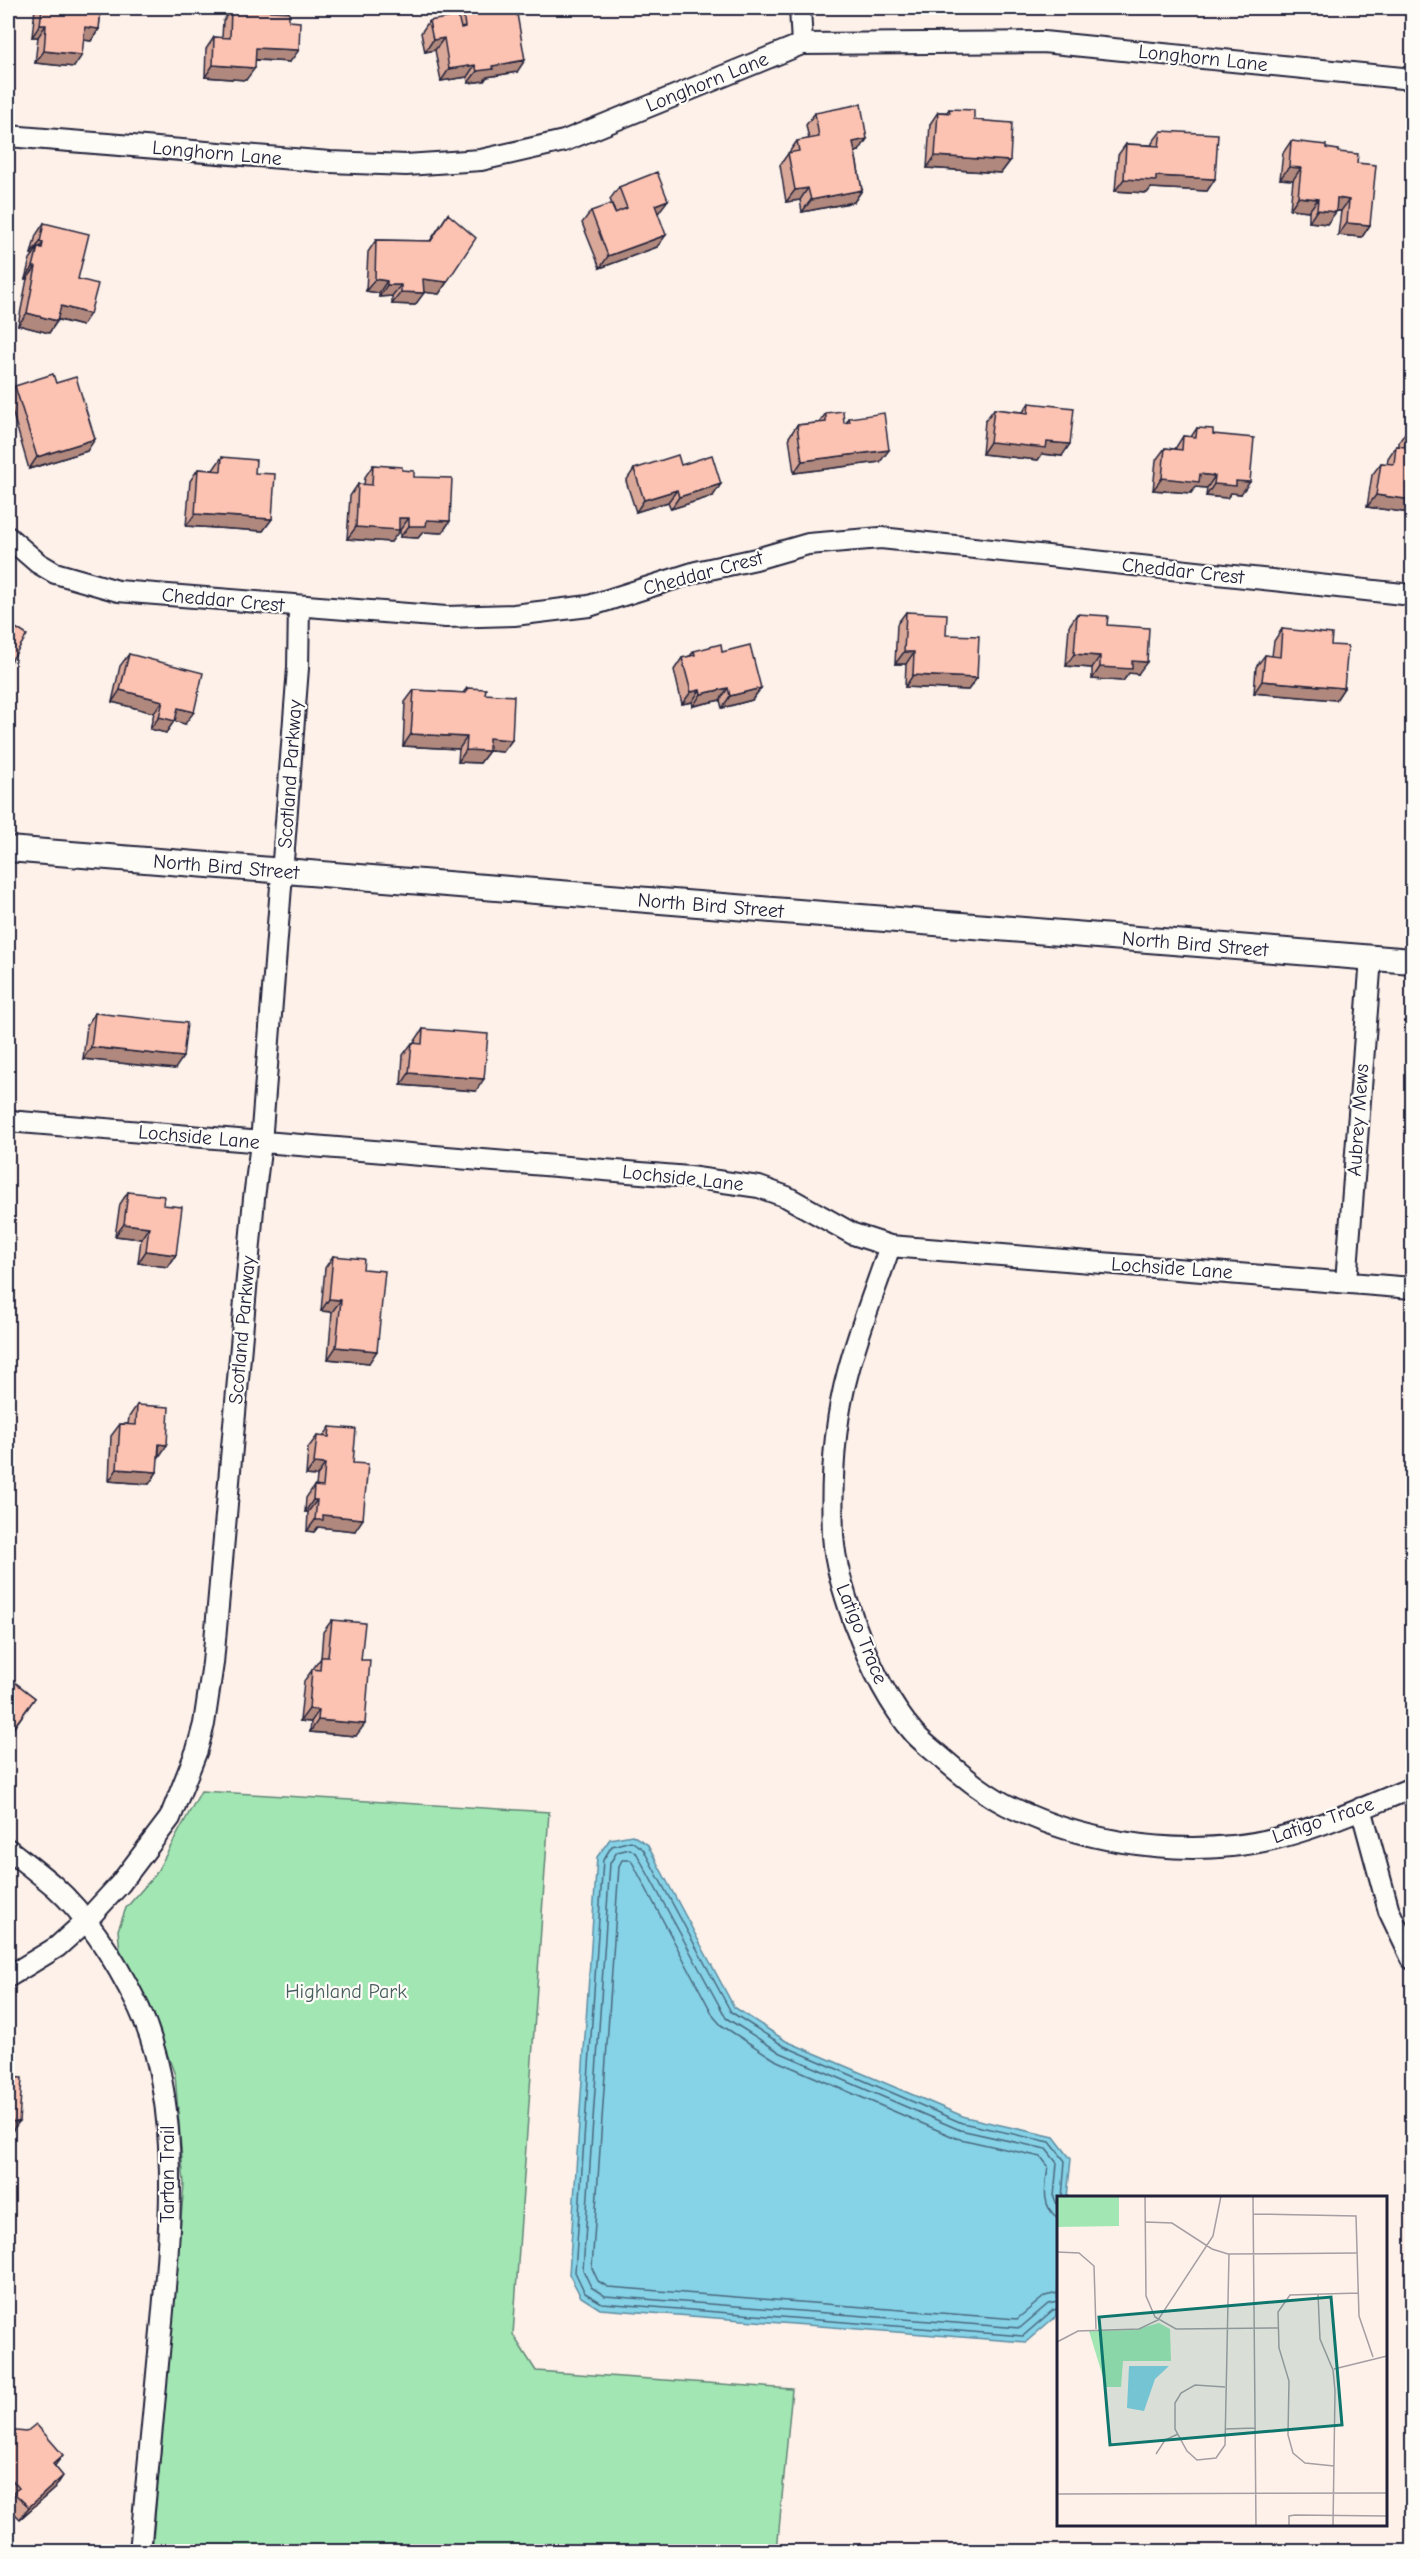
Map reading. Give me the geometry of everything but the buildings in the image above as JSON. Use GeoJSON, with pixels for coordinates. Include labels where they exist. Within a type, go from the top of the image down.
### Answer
{"type":"FeatureCollection","features":[{"type":"Feature","properties":{"kind":"street"},"geometry":{"type":"LineString","coordinates":[[800,8],[802,44]]}},
{"type":"Feature","properties":{"kind":"street","name":"Longhorn Lane"},"geometry":{"type":"LineString","coordinates":[[8,136],[330,162],[406,165],[481,160],[564,141],[802,44],[1043,42],[1413,79]]}},
{"type":"Feature","properties":{"kind":"street","name":"Cheddar Crest"},"geometry":{"type":"LineString","coordinates":[[8,537],[38,563],[55,573],[118,591],[446,617],[514,615],[589,606],[696,572],[756,559],[808,544],[881,538],[1413,595]]}},
{"type":"Feature","properties":{"kind":"street","name":"Scotland Parkway"},"geometry":{"type":"LineString","coordinates":[[8,1977],[57,1947],[86,1921],[120,1884],[170,1818],[197,1750],[204,1724],[213,1663],[254,1198],[261,1143],[298,668],[299,606]]}},
{"type":"Feature","properties":{"kind":"street","name":"North Bird Street"},"geometry":{"type":"LineString","coordinates":[[8,849],[1413,962]]}},
{"type":"Feature","properties":{"kind":"street","name":"Aubrey Mews"},"geometry":{"type":"LineString","coordinates":[[1346,1282],[1371,958]]}},
{"type":"Feature","properties":{"kind":"street","name":"Lochside Lane"},"geometry":{"type":"LineString","coordinates":[[8,1120],[261,1143],[325,1146],[677,1176],[759,1187],[787,1197],[853,1234],[890,1246],[1346,1282]]}},
{"type":"Feature","properties":{"kind":"street","name":"Latigo Trace"},"geometry":{"type":"LineString","coordinates":[[890,1246],[848,1372],[833,1485],[833,1536],[839,1578],[862,1644],[888,1697],[915,1734],[966,1779],[1013,1809],[1058,1827],[1125,1842],[1181,1848],[1233,1846],[1299,1833],[1413,1788]]}},
{"type":"Feature","properties":{"kind":"street"},"geometry":{"type":"LineString","coordinates":[[1346,1282],[1413,1288]]}},
{"type":"Feature","properties":{"kind":"street"},"geometry":{"type":"LineString","coordinates":[[1361,1808],[1389,1911],[1413,1959]]}},
{"type":"Feature","properties":{"kind":"street","name":"Tartan Trail"},"geometry":{"type":"LineString","coordinates":[[8,1849],[55,1887],[86,1921],[118,1969],[140,2010],[159,2068],[170,2131],[166,2285],[140,2552]]}},
{"type":"Feature","properties":{"kind":"green space","name":"Highland Park"},"geometry":{"type":"Polygon","coordinates":[[[201,1791],[549,1812],[513,2335],[536,2371],[792,2389],[777,2551],[152,2551],[184,2184],[175,2075],[146,1997],[120,1952],[118,1930],[126,1908],[155,1875],[201,1791]]]}},
{"type":"Feature","properties":{"kind":"water"},"geometry":{"type":"Polygon","coordinates":[[[632,1835],[647,1844],[734,2007],[786,2041],[965,2117],[1054,2137],[1071,2159],[1067,2196],[1057,2196],[1056,2316],[1026,2342],[600,2309],[581,2297],[569,2274],[597,1857],[610,1839],[632,1835]]]}}]}
